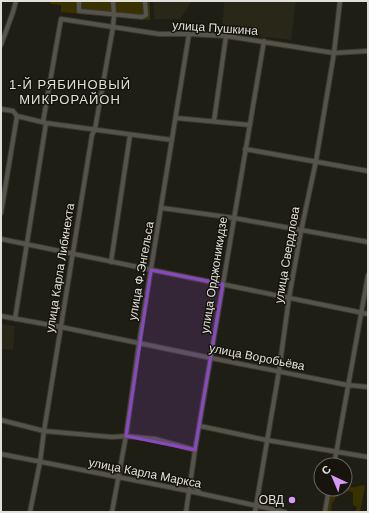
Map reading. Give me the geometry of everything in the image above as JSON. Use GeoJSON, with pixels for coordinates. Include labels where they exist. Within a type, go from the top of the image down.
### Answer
{"type":"FeatureCollection","features":[{"type":"Feature","properties":{"kind":"street"},"geometry":{"type":"LineString","coordinates":[[1,45],[16,1]]}},
{"type":"Feature","properties":{"kind":"street"},"geometry":{"type":"LineString","coordinates":[[79,1],[79,11],[142,18],[146,15],[145,1]]}},
{"type":"Feature","properties":{"kind":"street","name":"улица Карла Либкнехта"},"geometry":{"type":"LineString","coordinates":[[30,512],[40,462],[92,135],[95,129],[113,27],[114,1]]}},
{"type":"Feature","properties":{"kind":"street","name":"улица Свердлова"},"geometry":{"type":"LineString","coordinates":[[255,512],[266,440],[279,371],[289,298],[316,161],[334,52],[340,1]]}},
{"type":"Feature","properties":{"kind":"street","name":"улица Пушкина"},"geometry":{"type":"LineString","coordinates":[[44,123],[61,19],[159,34],[226,36],[334,52],[368,51]]}},
{"type":"Feature","properties":{"kind":"street","name":"улица Ф.Энгельса"},"geometry":{"type":"LineString","coordinates":[[112,512],[126,436],[189,34]]}},
{"type":"Feature","properties":{"kind":"street"},"geometry":{"type":"LineString","coordinates":[[214,122],[226,36]]}},
{"type":"Feature","properties":{"kind":"street","name":"улица Орджоникидзе"},"geometry":{"type":"LineString","coordinates":[[186,512],[195,450],[264,41]]}},
{"type":"Feature","properties":{"kind":"street"},"geometry":{"type":"LineString","coordinates":[[1,109],[13,111],[17,116],[44,123],[172,140]]}},
{"type":"Feature","properties":{"kind":"street"},"geometry":{"type":"LineString","coordinates":[[1,213],[17,116]]}},
{"type":"Feature","properties":{"kind":"street"},"geometry":{"type":"LineString","coordinates":[[176,118],[250,125]]}},
{"type":"Feature","properties":{"kind":"street"},"geometry":{"type":"LineString","coordinates":[[15,319],[28,245],[44,123]]}},
{"type":"Feature","properties":{"kind":"street"},"geometry":{"type":"LineString","coordinates":[[111,262],[130,135]]}},
{"type":"Feature","properties":{"kind":"street"},"geometry":{"type":"LineString","coordinates":[[245,149],[368,171]]}},
{"type":"Feature","properties":{"kind":"street"},"geometry":{"type":"LineString","coordinates":[[162,208],[234,218],[368,242]]}},
{"type":"Feature","properties":{"kind":"street"},"geometry":{"type":"LineString","coordinates":[[1,239],[368,314]]}},
{"type":"Feature","properties":{"kind":"street"},"geometry":{"type":"LineString","coordinates":[[336,457],[368,275]]}},
{"type":"Feature","properties":{"kind":"street","name":"улица Воробьёва"},"geometry":{"type":"LineString","coordinates":[[1,316],[348,385],[368,387]]}},
{"type":"Feature","properties":{"kind":"street"},"geometry":{"type":"LineString","coordinates":[[1,420],[44,431],[155,439],[195,450]]}},
{"type":"Feature","properties":{"kind":"street"},"geometry":{"type":"LineString","coordinates":[[200,426],[266,440],[368,457]]}},
{"type":"Feature","properties":{"kind":"street","name":"улица Карла Маркса"},"geometry":{"type":"LineString","coordinates":[[1,454],[189,491],[285,512]]}},
{"type":"Feature","properties":{"kind":"street"},"geometry":{"type":"LineString","coordinates":[[191,480],[200,494]]}},
{"type":"Feature","properties":{"kind":"street"},"geometry":{"type":"LineString","coordinates":[[325,512],[328,497]]}},
{"type":"Feature","properties":{"kind":"highlighted area"},"geometry":{"type":"Polygon","coordinates":[[[151,270],[223,284],[195,450],[126,436],[151,270]]]}},
{"type":"Feature","properties":{"kind":"shaded area"},"geometry":{"type":"Polygon","coordinates":[[[51,1],[150,1],[150,20],[61,12],[61,5],[50,4],[51,1]]]}},
{"type":"Feature","properties":{"kind":"shaded area"},"geometry":{"type":"Polygon","coordinates":[[[153,1],[192,1],[180,19],[154,19],[153,1]]]}},
{"type":"Feature","properties":{"kind":"shaded area"},"geometry":{"type":"Polygon","coordinates":[[[224,1],[296,1],[291,40],[222,32],[224,1]]]}},
{"type":"Feature","properties":{"kind":"shaded area"},"geometry":{"type":"Polygon","coordinates":[[[1,324],[15,326],[13,350],[1,349],[1,324]]]}},
{"type":"Feature","properties":{"kind":"shaded area"},"geometry":{"type":"Polygon","coordinates":[[[362,485],[365,486],[360,512],[355,512],[357,507],[353,505],[353,487],[362,485]]]}},
{"type":"Feature","properties":{"kind":"shaded area"},"geometry":{"type":"Polygon","coordinates":[[[330,497],[336,497],[334,502],[332,502],[331,512],[327,512],[330,497]]]}},
{"type":"Feature","properties":{"kind":"place","name":"ОВД"},"geometry":{"type":"Point","coordinates":[292,500]}},
{"type":"Feature","properties":{"kind":"district","name":"1-Й РЯБИНОВЫЙ МИКРОРАЙОН"},"geometry":{"type":"Point","coordinates":[70,92]}}]}
